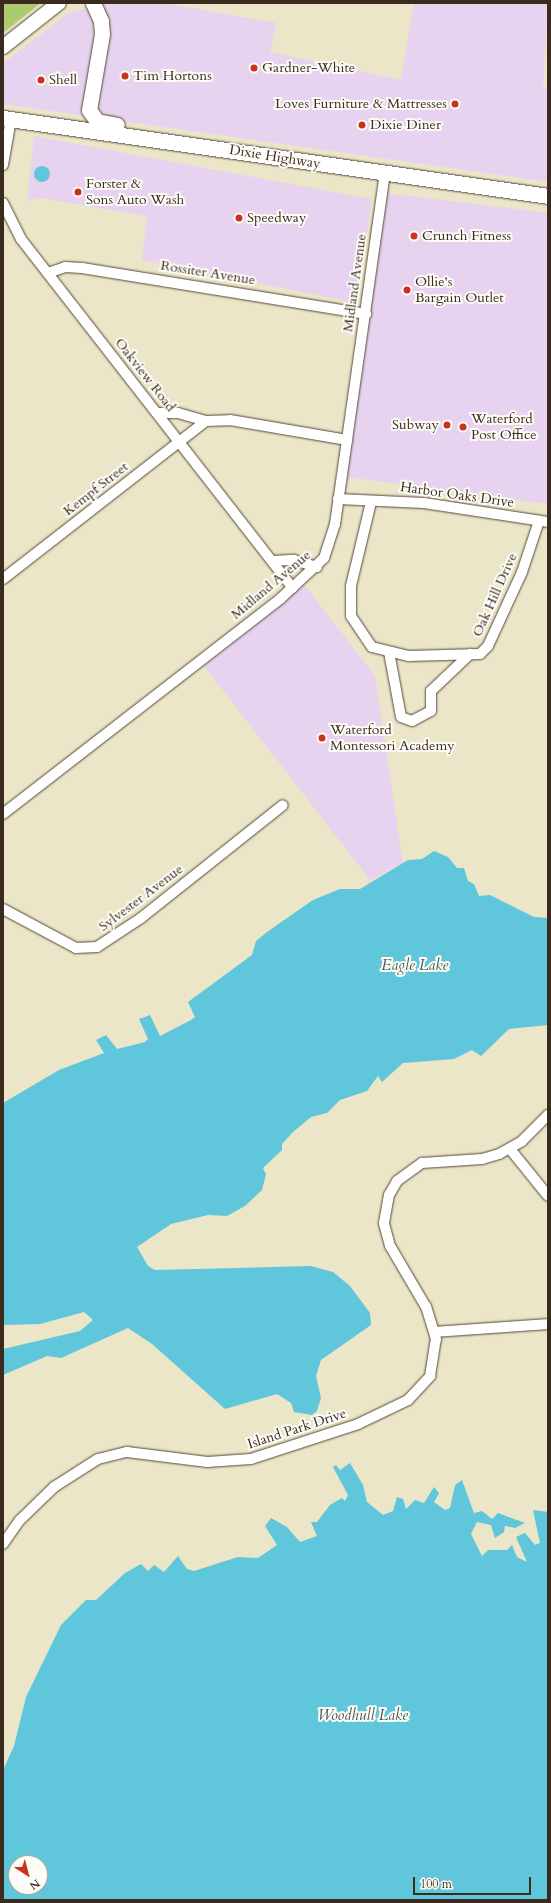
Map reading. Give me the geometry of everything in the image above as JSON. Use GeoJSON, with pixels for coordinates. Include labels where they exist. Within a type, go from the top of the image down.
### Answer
{"type":"FeatureCollection","features":[{"type":"Feature","properties":{"kind":"main road"},"geometry":{"type":"LineString","coordinates":[[3,47],[59,3]]}},
{"type":"Feature","properties":{"kind":"main road"},"geometry":{"type":"LineString","coordinates":[[93,3],[102,21],[102,34],[89,103],[92,117],[108,124],[203,138],[218,148]]}},
{"type":"Feature","properties":{"kind":"main road","name":"Dixie Highway"},"geometry":{"type":"LineString","coordinates":[[7,119],[548,196]]}},
{"type":"Feature","properties":{"kind":"street"},"geometry":{"type":"LineString","coordinates":[[3,165],[7,119]]}},
{"type":"Feature","properties":{"kind":"street","name":"Midland Avenue"},"geometry":{"type":"LineString","coordinates":[[3,814],[293,588],[317,567],[331,544],[366,314],[385,172]]}},
{"type":"Feature","properties":{"kind":"street","name":"Oakview Road"},"geometry":{"type":"LineString","coordinates":[[3,203],[21,239],[293,588]]}},
{"type":"Feature","properties":{"kind":"street","name":"Rossiter Avenue"},"geometry":{"type":"LineString","coordinates":[[48,273],[65,267],[82,268],[366,314]]}},
{"type":"Feature","properties":{"kind":"street"},"geometry":{"type":"LineString","coordinates":[[157,413],[178,414],[206,421],[230,420],[347,440]]}},
{"type":"Feature","properties":{"kind":"street","name":"Kempf Street"},"geometry":{"type":"LineString","coordinates":[[3,578],[206,421]]}},
{"type":"Feature","properties":{"kind":"street","name":"Harbor Oaks Drive"},"geometry":{"type":"LineString","coordinates":[[338,499],[371,502],[424,503],[544,522]]}},
{"type":"Feature","properties":{"kind":"street","name":"Oak Hill Drive"},"geometry":{"type":"LineString","coordinates":[[371,502],[351,586],[351,616],[372,647],[409,656],[480,654],[488,646],[502,620],[544,522]]}},
{"type":"Feature","properties":{"kind":"street"},"geometry":{"type":"LineString","coordinates":[[272,561],[294,560],[317,567]]}},
{"type":"Feature","properties":{"kind":"street"},"geometry":{"type":"LineString","coordinates":[[389,652],[401,717],[412,721],[431,710],[431,691],[470,654]]}},
{"type":"Feature","properties":{"kind":"street","name":"Sylvester Avenue"},"geometry":{"type":"LineString","coordinates":[[3,909],[76,948],[97,947],[140,918],[283,805]]}},
{"type":"Feature","properties":{"kind":"street"},"geometry":{"type":"LineString","coordinates":[[548,1115],[510,1149],[548,1196]]}},
{"type":"Feature","properties":{"kind":"street","name":"Island Park Drive"},"geometry":{"type":"LineString","coordinates":[[3,1544],[20,1520],[54,1487],[98,1458],[127,1452],[207,1462],[251,1459],[396,1407],[408,1400],[430,1376],[435,1362],[435,1332],[426,1307],[390,1246],[384,1223],[389,1195],[397,1181],[422,1163],[482,1159],[510,1149]]}},
{"type":"Feature","properties":{"kind":"street"},"geometry":{"type":"LineString","coordinates":[[435,1332],[548,1324]]}},
{"type":"Feature","properties":{"kind":"shaded area"},"geometry":{"type":"Polygon","coordinates":[[[111,3],[165,3],[276,23],[270,52],[401,80],[414,3],[548,3],[543,88],[548,89],[548,182],[3,104],[3,63],[69,13],[111,3]]]}},
{"type":"Feature","properties":{"kind":"shaded area"},"geometry":{"type":"Polygon","coordinates":[[[34,136],[372,199],[356,303],[142,260],[147,216],[40,198],[27,201],[34,136]]]}},
{"type":"Feature","properties":{"kind":"shaded area"},"geometry":{"type":"Polygon","coordinates":[[[385,193],[548,213],[548,504],[347,477],[385,193]]]}},
{"type":"Feature","properties":{"kind":"shaded area","name":"Waterford Montessori Academy"},"geometry":{"type":"Polygon","coordinates":[[[303,583],[375,676],[403,863],[370,880],[201,662],[303,583]]]}},
{"type":"Feature","properties":{"kind":"green space"},"geometry":{"type":"Polygon","coordinates":[[[3,3],[41,3],[3,33],[3,3]]]}},
{"type":"Feature","properties":{"kind":"water"},"geometry":{"type":"Polygon","coordinates":[[[42,166],[49,171],[50,174],[45,181],[42,182],[35,177],[34,174],[39,167],[42,166]]]}},
{"type":"Feature","properties":{"kind":"water","name":"Eagle Lake"},"geometry":{"type":"Polygon","coordinates":[[[434,851],[448,857],[457,868],[464,868],[468,881],[474,884],[479,896],[490,895],[534,917],[548,918],[548,1025],[509,1029],[481,1056],[472,1050],[454,1059],[403,1063],[382,1082],[378,1076],[367,1091],[340,1100],[327,1113],[311,1117],[293,1132],[282,1144],[282,1150],[263,1168],[266,1174],[262,1190],[245,1206],[227,1216],[208,1215],[171,1224],[137,1247],[148,1266],[155,1270],[311,1266],[333,1272],[350,1286],[370,1313],[371,1325],[321,1360],[316,1376],[321,1398],[317,1411],[312,1415],[294,1412],[291,1403],[277,1394],[225,1409],[152,1344],[128,1328],[61,1358],[47,1356],[3,1375],[3,1349],[80,1331],[93,1320],[84,1312],[40,1324],[3,1325],[3,1103],[59,1070],[104,1053],[96,1040],[106,1035],[117,1049],[145,1042],[148,1039],[139,1019],[150,1015],[160,1036],[191,1020],[195,1017],[188,1002],[252,955],[256,941],[267,932],[313,900],[340,889],[360,889],[408,860],[422,859],[434,851]]]}},
{"type":"Feature","properties":{"kind":"water","name":"Woodhull Lake"},"geometry":{"type":"Polygon","coordinates":[[[350,1463],[363,1485],[367,1502],[383,1515],[393,1511],[397,1497],[403,1499],[406,1509],[415,1500],[424,1503],[434,1487],[439,1493],[434,1502],[445,1510],[450,1508],[455,1485],[462,1480],[474,1513],[482,1511],[492,1519],[498,1513],[525,1523],[515,1528],[505,1526],[504,1532],[495,1538],[491,1525],[477,1522],[471,1534],[482,1556],[488,1550],[507,1550],[512,1545],[517,1557],[527,1562],[516,1537],[525,1533],[535,1545],[540,1543],[533,1510],[548,1512],[548,1900],[3,1900],[3,1770],[14,1746],[26,1697],[61,1625],[86,1600],[96,1600],[125,1573],[141,1564],[148,1571],[154,1565],[164,1572],[178,1556],[187,1569],[194,1571],[238,1557],[258,1558],[277,1545],[265,1526],[271,1518],[287,1527],[300,1542],[317,1536],[311,1522],[317,1522],[330,1505],[342,1498],[345,1501],[348,1495],[333,1467],[336,1465],[340,1470],[350,1463]]]}},
{"type":"Feature","properties":{"kind":"place","name":"Gardner-White"},"geometry":{"type":"Point","coordinates":[254,68]}},
{"type":"Feature","properties":{"kind":"place","name":"Tim Hortons"},"geometry":{"type":"Point","coordinates":[125,76]}},
{"type":"Feature","properties":{"kind":"place","name":"Shell"},"geometry":{"type":"Point","coordinates":[41,80]}},
{"type":"Feature","properties":{"kind":"place","name":"Loves Furniture & Mattresses"},"geometry":{"type":"Point","coordinates":[455,104]}},
{"type":"Feature","properties":{"kind":"place","name":"Dixie Diner"},"geometry":{"type":"Point","coordinates":[362,125]}},
{"type":"Feature","properties":{"kind":"place","name":"Forster & Sons Auto Wash"},"geometry":{"type":"Point","coordinates":[78,192]}},
{"type":"Feature","properties":{"kind":"place","name":"Speedway"},"geometry":{"type":"Point","coordinates":[239,218]}},
{"type":"Feature","properties":{"kind":"place","name":"Crunch Fitness"},"geometry":{"type":"Point","coordinates":[414,236]}},
{"type":"Feature","properties":{"kind":"place","name":"Ollie's Bargain Outlet"},"geometry":{"type":"Point","coordinates":[407,290]}},
{"type":"Feature","properties":{"kind":"place","name":"Subway"},"geometry":{"type":"Point","coordinates":[447,425]}},
{"type":"Feature","properties":{"kind":"place","name":"Waterford Post Office"},"geometry":{"type":"Point","coordinates":[463,427]}},
{"type":"Feature","properties":{"kind":"place","name":"Waterford Montessori Academy"},"geometry":{"type":"Point","coordinates":[322,738]}}]}
